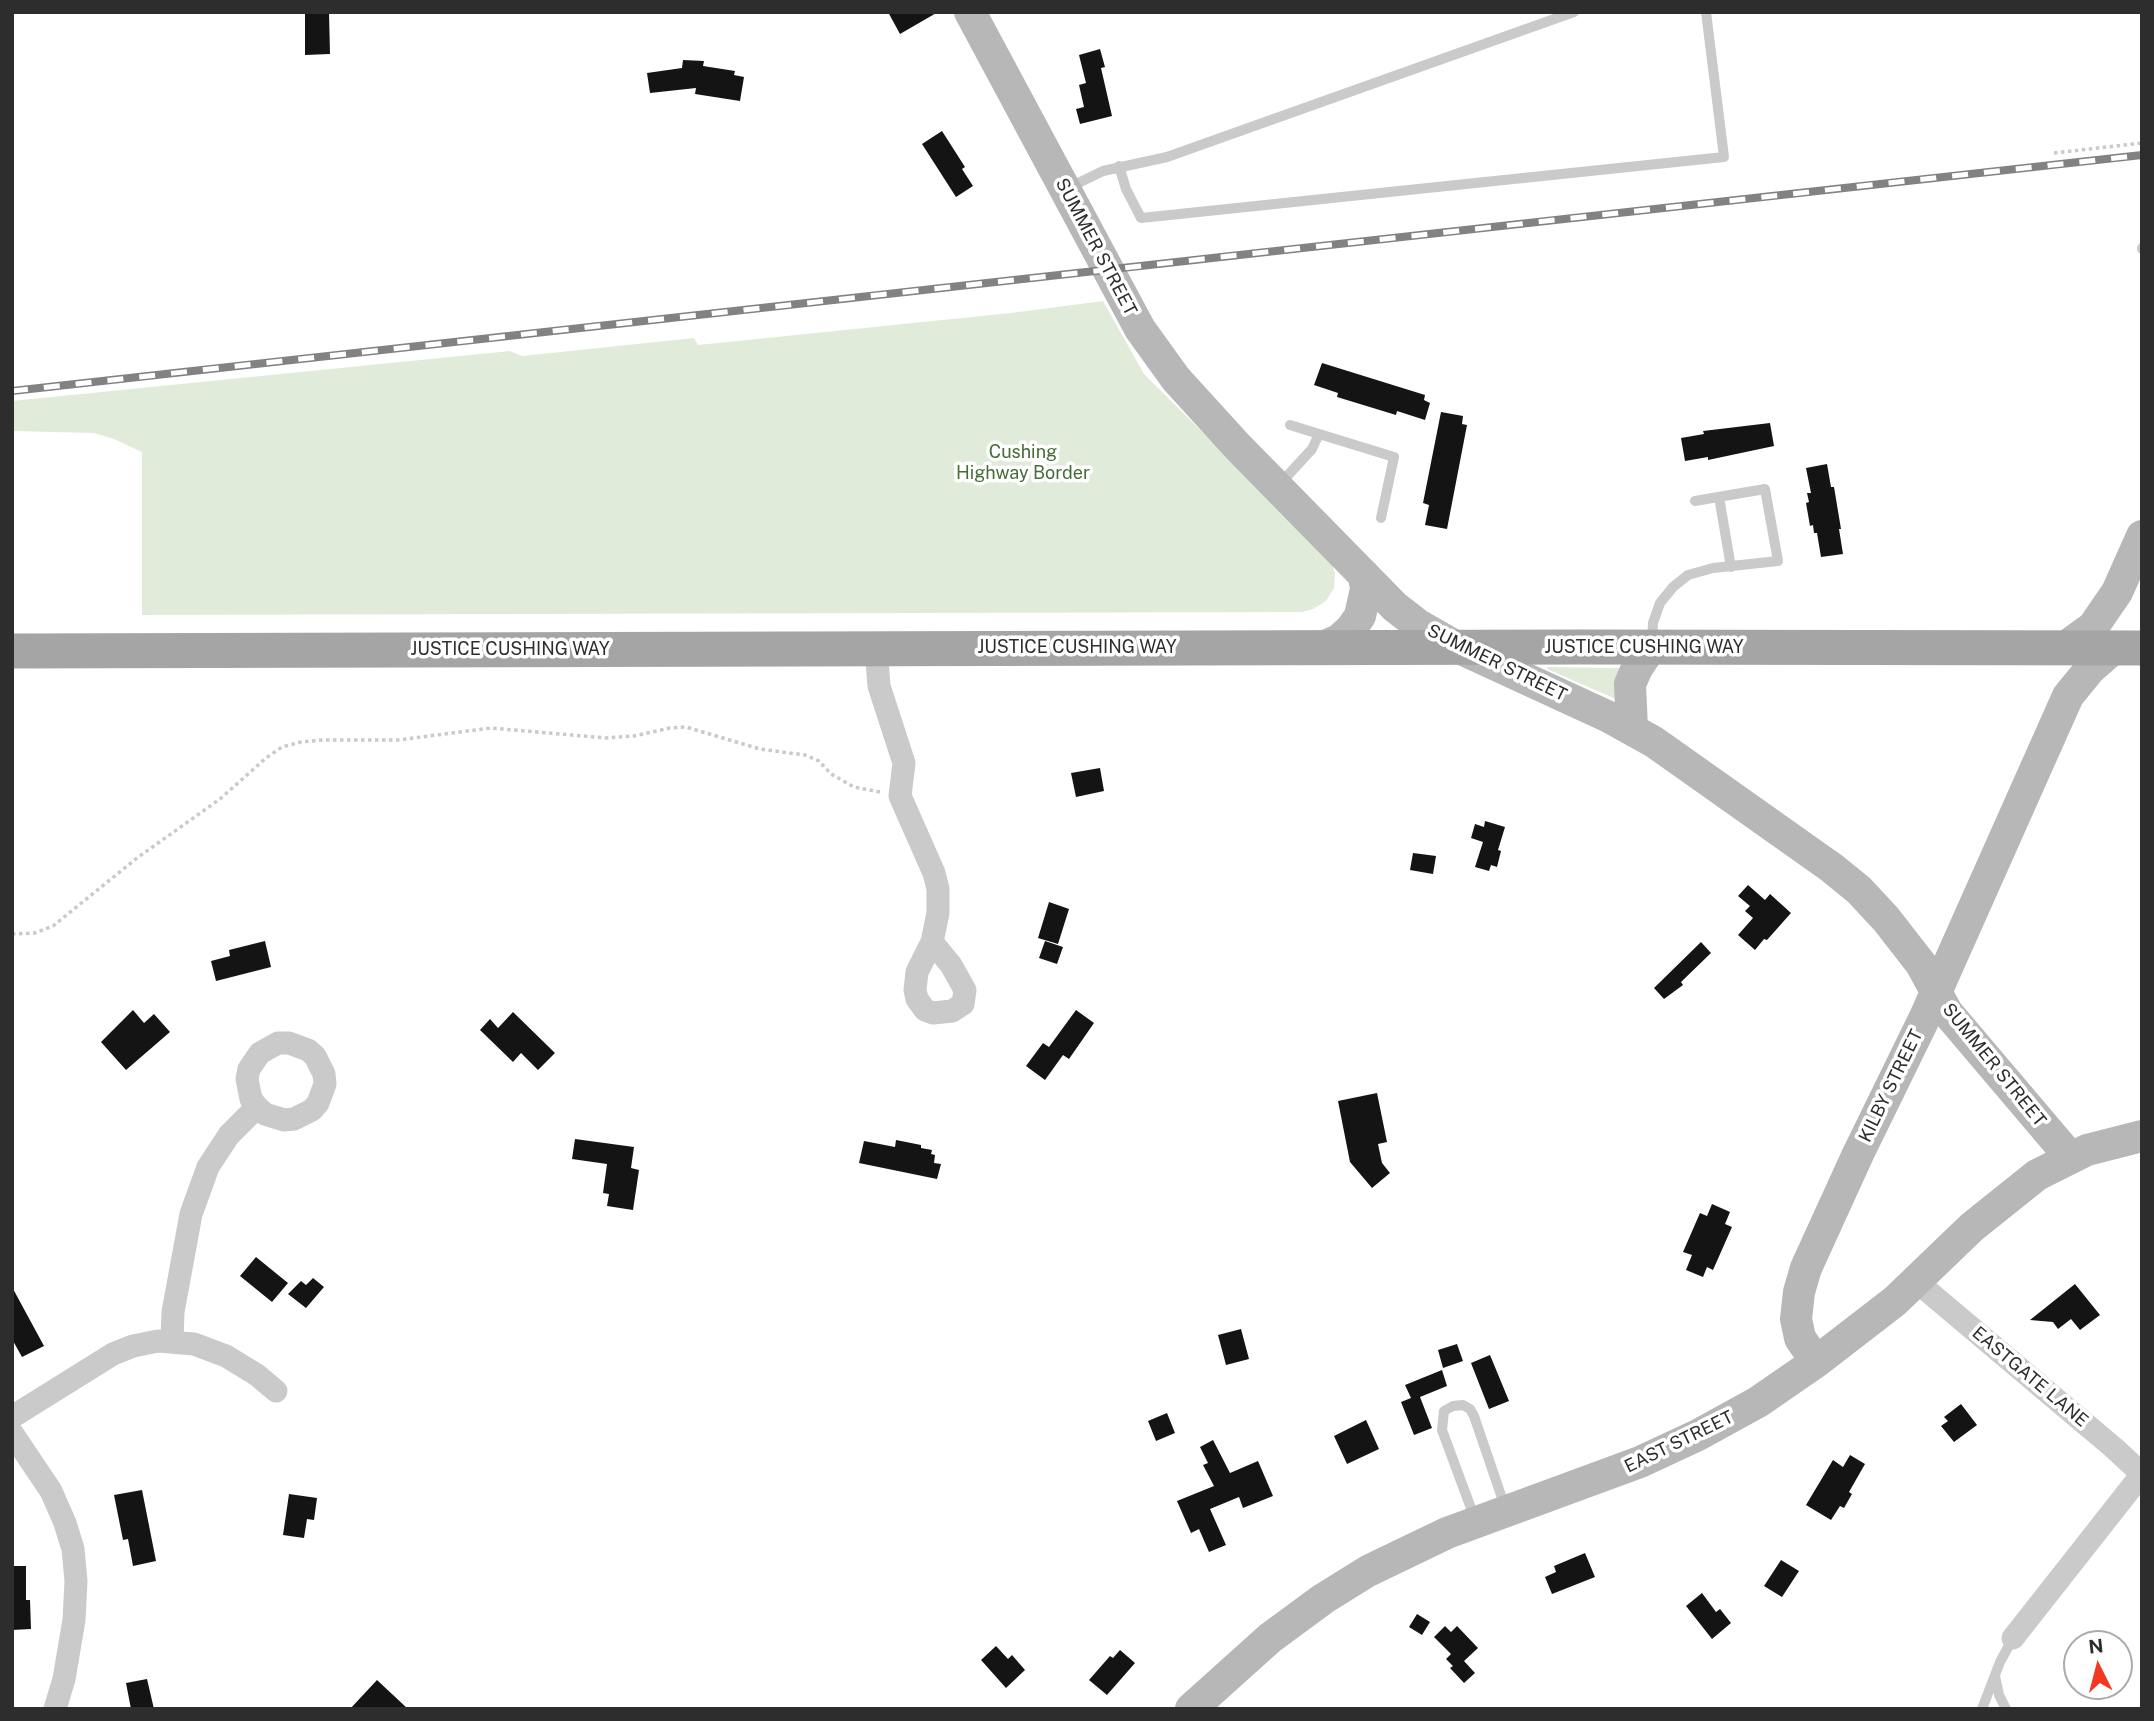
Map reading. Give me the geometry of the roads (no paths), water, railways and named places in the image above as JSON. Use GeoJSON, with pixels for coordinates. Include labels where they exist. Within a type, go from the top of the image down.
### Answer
{"type":"FeatureCollection","features":[{"type":"Feature","properties":{"kind":"main road","name":"SUMMER STREET"},"geometry":{"type":"LineString","coordinates":[[970,12],[1125,303],[1158,356],[1196,402],[1277,487],[1395,607],[1416,624],[1457,647],[1632,729],[1684,763],[1859,890],[1898,933],[1921,964],[1947,1012],[2070,1157]]}},
{"type":"Feature","properties":{"kind":"main road"},"geometry":{"type":"LineString","coordinates":[[2068,696],[2053,648],[2093,627],[2117,592],[2142,536]]}},
{"type":"Feature","properties":{"kind":"main road"},"geometry":{"type":"LineString","coordinates":[[1323,647],[1352,629],[1360,617],[1366,589],[1364,575]]}},
{"type":"Feature","properties":{"kind":"main road"},"geometry":{"type":"LineString","coordinates":[[2117,592],[2116,607],[2131,648]]}},
{"type":"Feature","properties":{"kind":"main road","name":"JUSTICE CUSHING WAY"},"geometry":{"type":"LineString","coordinates":[[12,651],[1323,647],[2131,648]]}},
{"type":"Feature","properties":{"kind":"main road"},"geometry":{"type":"LineString","coordinates":[[1632,729],[1630,684],[1651,648]]}},
{"type":"Feature","properties":{"kind":"main road","name":"KILBY STREET"},"geometry":{"type":"LineString","coordinates":[[1816,1362],[1800,1338],[1797,1325],[1796,1303],[1802,1279],[1858,1154],[1936,992],[2068,696],[2090,669],[2131,648]]}},
{"type":"Feature","properties":{"kind":"main road","name":"EAST STREET"},"geometry":{"type":"LineString","coordinates":[[1192,1709],[1270,1638],[1323,1599],[1399,1554],[1476,1522],[1609,1475],[1671,1448],[1758,1402],[1873,1319],[1917,1282],[1972,1227],[2037,1175],[2070,1157],[2108,1143],[2142,1136]]}},
{"type":"Feature","properties":{"kind":"street"},"geometry":{"type":"LineString","coordinates":[[876,648],[879,686],[904,763],[901,801],[937,881],[938,913],[932,942]]}},
{"type":"Feature","properties":{"kind":"street"},"geometry":{"type":"LineString","coordinates":[[172,1341],[173,1312],[198,1190],[220,1147],[257,1107]]}},
{"type":"Feature","properties":{"kind":"street","name":"EASTGATE LANE"},"geometry":{"type":"LineString","coordinates":[[1917,1282],[2115,1448],[2142,1474]]}},
{"type":"Feature","properties":{"kind":"street"},"geometry":{"type":"LineString","coordinates":[[12,1417],[102,1360],[123,1349],[144,1343],[172,1341],[194,1344],[226,1356],[257,1375],[276,1391]]}},
{"type":"Feature","properties":{"kind":"street"},"geometry":{"type":"LineString","coordinates":[[12,1433],[51,1491],[73,1549],[76,1581],[74,1620],[64,1679],[55,1709]]}},
{"type":"Feature","properties":{"kind":"street"},"geometry":{"type":"LineString","coordinates":[[2014,1638],[2142,1474]]}},
{"type":"Feature","properties":{"kind":"lane"},"geometry":{"type":"LineString","coordinates":[[1066,189],[1119,166],[1167,157],[1574,12]]}},
{"type":"Feature","properties":{"kind":"lane"},"geometry":{"type":"LineString","coordinates":[[1119,166],[1126,189],[1141,218],[1724,157],[1706,12]]}},
{"type":"Feature","properties":{"kind":"lane"},"geometry":{"type":"LineString","coordinates":[[1290,425],[1394,457],[1381,518]]}},
{"type":"Feature","properties":{"kind":"lane"},"geometry":{"type":"LineString","coordinates":[[1277,487],[1307,455],[1319,434]]}},
{"type":"Feature","properties":{"kind":"lane"},"geometry":{"type":"LineString","coordinates":[[1651,648],[1656,612],[1673,587],[1696,572],[1778,561],[1765,489],[1695,501]]}},
{"type":"Feature","properties":{"kind":"lane"},"geometry":{"type":"LineString","coordinates":[[1719,497],[1731,566]]}},
{"type":"Feature","properties":{"kind":"lane"},"geometry":{"type":"LineString","coordinates":[[1476,1522],[1442,1430],[1444,1411],[1453,1406],[1463,1405],[1474,1416],[1507,1511]]}},
{"type":"Feature","properties":{"kind":"lane"},"geometry":{"type":"LineString","coordinates":[[1984,1707],[1995,1676],[2014,1638]]}},
{"type":"Feature","properties":{"kind":"lane"},"geometry":{"type":"LineString","coordinates":[[1995,1676],[1999,1695],[2006,1709]]}},
{"type":"Feature","properties":{"kind":"railway"},"geometry":{"type":"LineString","coordinates":[[12,391],[2142,155]]}},
{"type":"Feature","properties":{"kind":"park label","name":"Cushing Highway Border"},"geometry":{"type":"Point","coordinates":[1023,462]}}]}
